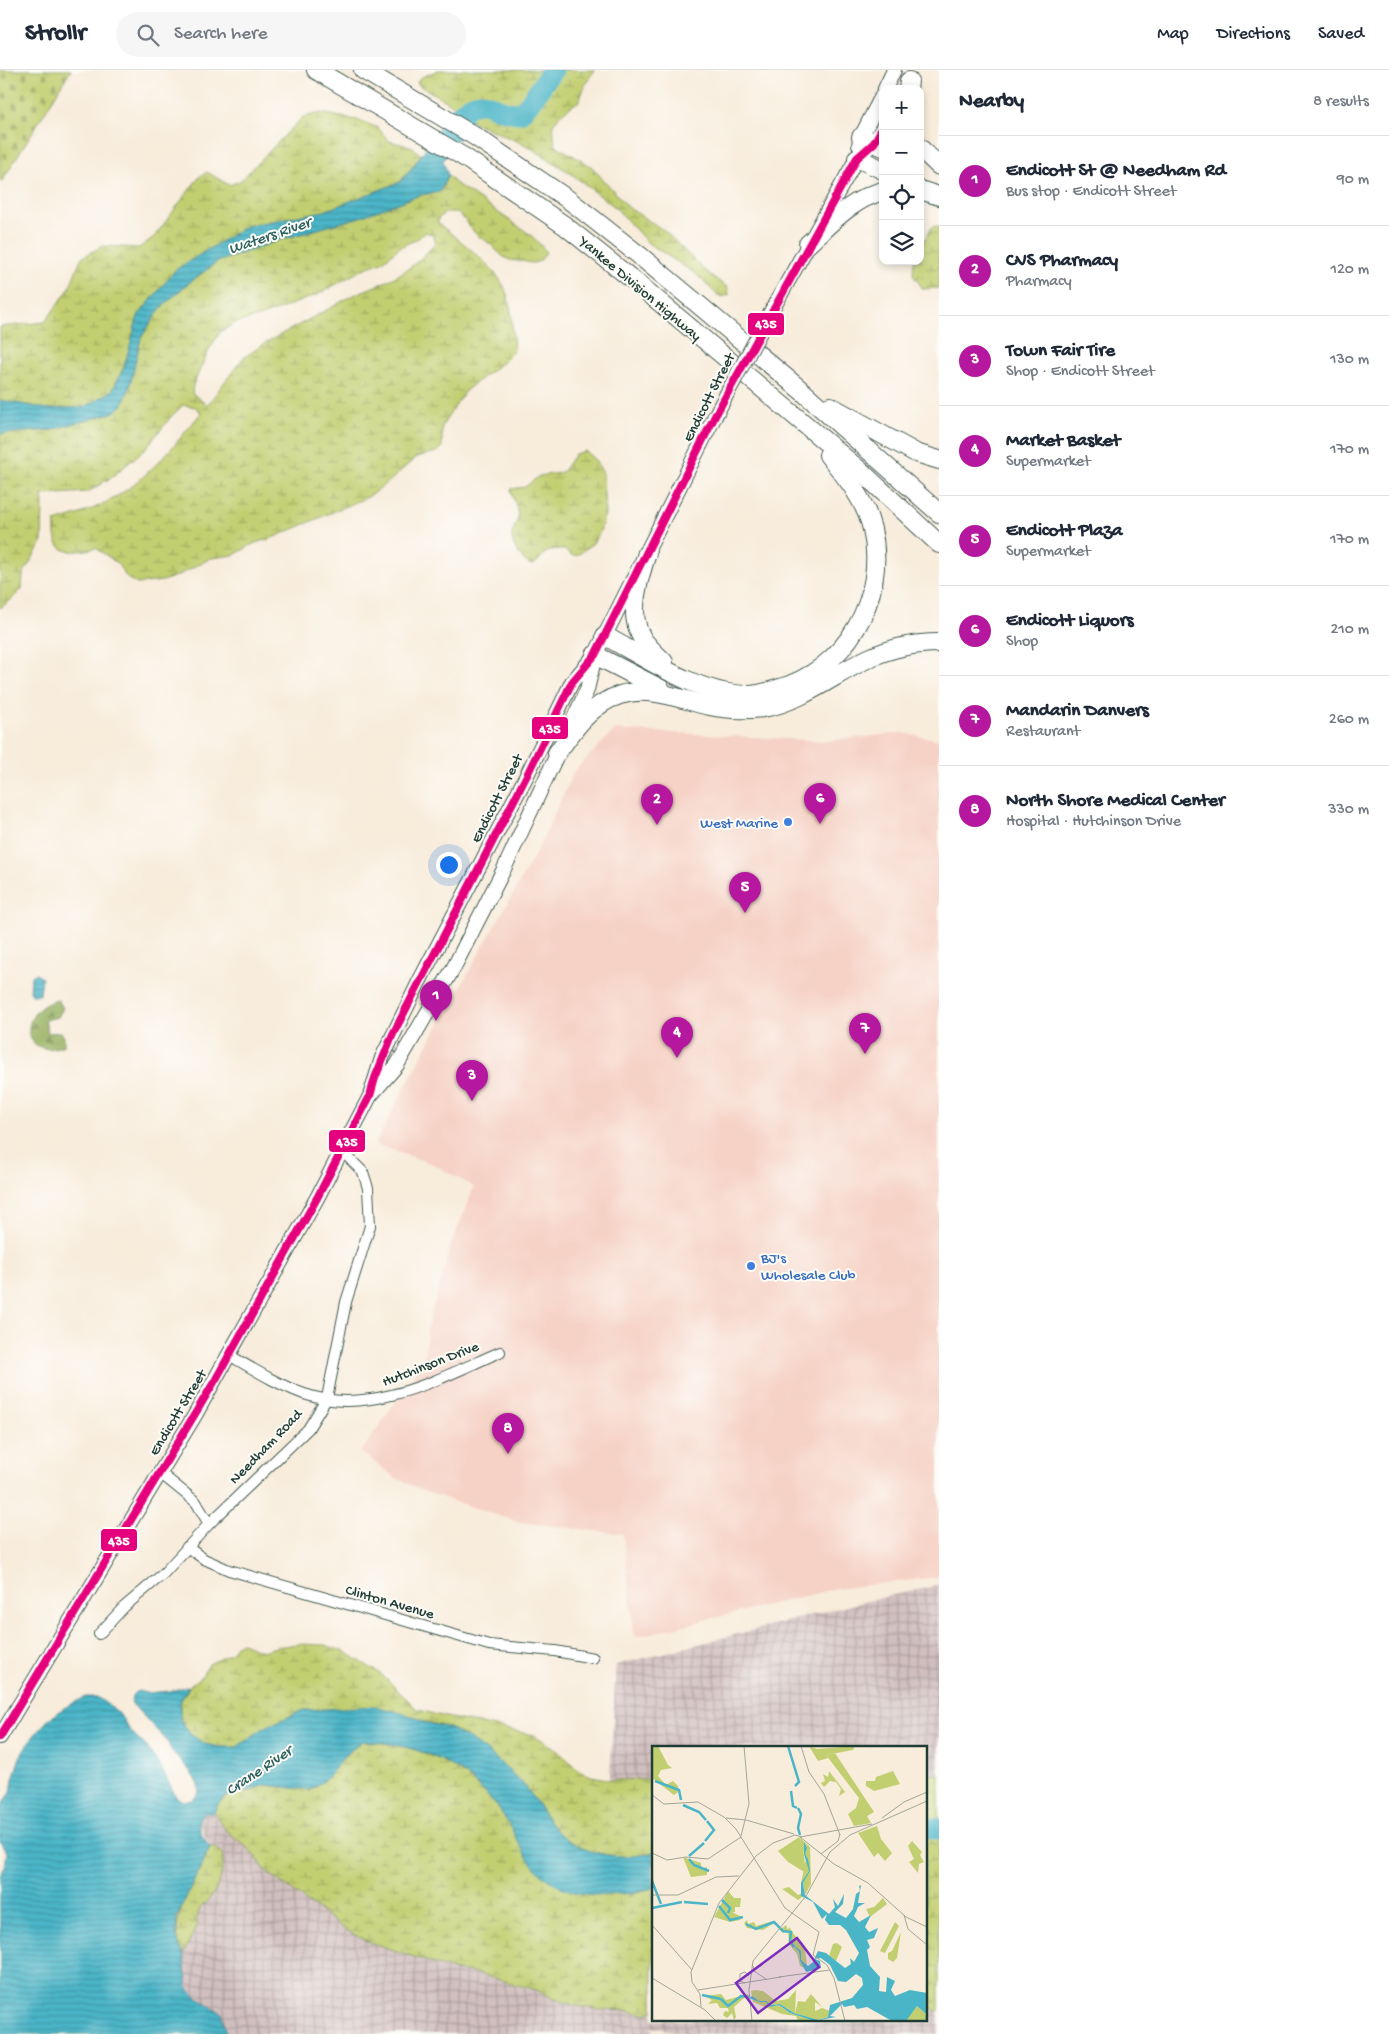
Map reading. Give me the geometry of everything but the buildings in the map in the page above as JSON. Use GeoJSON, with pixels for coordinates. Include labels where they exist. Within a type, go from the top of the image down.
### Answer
{"type":"FeatureCollection","features":[{"type":"Feature","properties":{"kind":"highway","name":"Yankee Division Highway"},"geometry":{"type":"LineString","coordinates":[[316,70],[464,157],[529,199],[587,243],[864,474],[939,544]]}},
{"type":"Feature","properties":{"kind":"highway","name":"Yankee Division Highway"},"geometry":{"type":"LineString","coordinates":[[362,70],[476,137],[547,184],[599,223],[802,391],[939,513]]}},
{"type":"Feature","properties":{"kind":"highway"},"geometry":{"type":"LineString","coordinates":[[924,152],[939,166]]}},
{"type":"Feature","properties":{"kind":"highway"},"geometry":{"type":"LineString","coordinates":[[857,158],[879,168]]}},
{"type":"Feature","properties":{"kind":"highway"},"geometry":{"type":"LineString","coordinates":[[924,165],[939,172]]}},
{"type":"Feature","properties":{"kind":"highway"},"geometry":{"type":"LineString","coordinates":[[808,244],[856,202],[868,195],[879,192]]}},
{"type":"Feature","properties":{"kind":"highway"},"geometry":{"type":"LineString","coordinates":[[802,391],[900,444],[939,460]]}},
{"type":"Feature","properties":{"kind":"highway"},"geometry":{"type":"LineString","coordinates":[[605,636],[686,679],[713,690],[750,695],[797,683],[826,665],[843,648],[863,616],[872,588],[875,570],[875,546],[866,511],[848,479],[789,412]]}},
{"type":"Feature","properties":{"kind":"highway"},"geometry":{"type":"LineString","coordinates":[[647,553],[637,587],[636,615],[638,628],[642,638],[651,649],[686,679]]}},
{"type":"Feature","properties":{"kind":"highway"},"geometry":{"type":"LineString","coordinates":[[557,753],[578,724],[605,701],[621,694],[653,692],[728,709],[745,710],[779,705],[818,688],[870,658],[906,646],[939,643]]}},
{"type":"Feature","properties":{"kind":"highway"},"geometry":{"type":"LineString","coordinates":[[595,655],[620,670],[677,697]]}},
{"type":"Feature","properties":{"kind":"main road"},"geometry":{"type":"LineString","coordinates":[[887,85],[894,70]]}},
{"type":"Feature","properties":{"kind":"main road","name":"Endicott Street"},"geometry":{"type":"LineString","coordinates":[[873,142],[879,113]]}},
{"type":"Feature","properties":{"kind":"main road","name":"Endicott Street"},"geometry":{"type":"LineString","coordinates":[[0,1737],[229,1355],[342,1151],[370,1096],[382,1058],[419,982],[527,775],[572,682],[595,655],[716,416],[808,244],[857,158],[873,142],[881,130]]}},
{"type":"Feature","properties":{"kind":"main road","name":"Endicott Street"},"geometry":{"type":"LineString","coordinates":[[370,1096],[398,1065],[454,967],[519,839],[587,690],[595,655]]}},
{"type":"Feature","properties":{"kind":"street","name":"Needham Road"},"geometry":{"type":"LineString","coordinates":[[99,1634],[124,1607],[163,1574],[209,1524],[308,1429],[327,1398],[346,1302],[370,1226],[368,1188],[363,1172],[342,1151]]}},
{"type":"Feature","properties":{"kind":"street","name":"Hutchinson Drive"},"geometry":{"type":"LineString","coordinates":[[229,1355],[286,1386],[305,1394],[327,1398],[360,1400],[394,1395],[500,1352]]}},
{"type":"Feature","properties":{"kind":"street"},"geometry":{"type":"LineString","coordinates":[[160,1472],[190,1496],[203,1512],[209,1524]]}},
{"type":"Feature","properties":{"kind":"street","name":"Clinton Avenue"},"geometry":{"type":"LineString","coordinates":[[187,1546],[204,1559],[229,1570],[480,1642],[593,1658]]}},
{"type":"Feature","properties":{"kind":"shaded area"},"geometry":{"type":"Polygon","coordinates":[[[615,730],[824,741],[903,733],[939,740],[939,1577],[834,1589],[635,1637],[623,1534],[518,1522],[426,1492],[394,1477],[361,1452],[424,1360],[427,1330],[451,1245],[474,1187],[433,1164],[375,1144],[428,1044],[537,851],[574,771],[615,730]]]}},
{"type":"Feature","properties":{"kind":"shaded area"},"geometry":{"type":"Polygon","coordinates":[[[939,1585],[939,1774],[926,1775],[926,1746],[652,1746],[652,1824],[607,1829],[616,1665],[867,1601],[939,1585]]]}},
{"type":"Feature","properties":{"kind":"shaded area"},"geometry":{"type":"Polygon","coordinates":[[[209,1812],[213,1813],[226,1830],[249,1849],[267,1872],[346,1930],[364,1940],[456,1971],[474,1973],[513,1983],[537,1990],[565,2003],[601,2010],[614,2011],[652,1988],[652,2022],[926,2022],[926,1974],[939,1981],[939,2034],[689,2034],[651,2027],[655,2034],[227,2034],[222,2013],[199,1999],[188,1988],[183,1954],[179,1946],[177,1917],[210,1847],[198,1822],[202,1815],[209,1812]]]}},
{"type":"Feature","properties":{"kind":"green space"},"geometry":{"type":"Polygon","coordinates":[[[0,70],[71,70],[2,181],[0,180],[0,70]]]}},
{"type":"Feature","properties":{"kind":"green space"},"geometry":{"type":"Polygon","coordinates":[[[438,70],[595,70],[587,81],[579,101],[562,113],[553,124],[555,145],[591,166],[629,208],[665,231],[705,271],[728,288],[729,295],[722,297],[716,294],[696,274],[648,243],[615,207],[570,173],[528,146],[473,122],[453,105],[420,86],[417,82],[420,78],[438,70]]]}},
{"type":"Feature","properties":{"kind":"green space"},"geometry":{"type":"Polygon","coordinates":[[[321,113],[357,120],[378,128],[389,141],[413,147],[421,155],[400,182],[324,211],[246,226],[138,316],[124,367],[112,391],[85,407],[48,409],[0,400],[0,327],[45,322],[69,289],[81,258],[103,246],[139,248],[154,237],[199,177],[207,172],[229,185],[240,181],[303,117],[321,113]]]}},
{"type":"Feature","properties":{"kind":"green space"},"geometry":{"type":"Polygon","coordinates":[[[448,175],[455,183],[531,235],[546,251],[543,257],[536,262],[509,260],[477,235],[460,215],[448,212],[438,218],[438,223],[485,262],[500,280],[510,303],[514,351],[465,391],[442,426],[442,448],[437,452],[416,457],[391,480],[368,497],[270,539],[255,543],[234,555],[211,558],[177,576],[162,581],[137,584],[127,578],[117,563],[96,548],[71,551],[60,547],[56,541],[55,522],[80,514],[104,503],[131,487],[142,477],[163,457],[201,413],[196,407],[183,405],[145,449],[112,477],[88,492],[42,495],[42,542],[23,574],[22,589],[0,608],[0,434],[51,430],[112,413],[122,406],[129,389],[141,338],[160,309],[185,286],[217,262],[283,239],[360,217],[420,195],[440,192],[448,175]],[[426,232],[417,239],[400,247],[382,262],[365,268],[319,294],[262,316],[236,323],[221,331],[210,348],[193,385],[192,393],[207,405],[243,358],[267,342],[356,294],[386,282],[405,271],[436,243],[433,235],[426,232]]]}},
{"type":"Feature","properties":{"kind":"green space"},"geometry":{"type":"Polygon","coordinates":[[[939,227],[939,288],[923,289],[913,275],[914,265],[924,265],[924,241],[931,228],[939,227]]]}},
{"type":"Feature","properties":{"kind":"green space"},"geometry":{"type":"Polygon","coordinates":[[[585,451],[595,460],[603,473],[605,514],[600,532],[593,543],[578,555],[573,556],[565,550],[554,549],[545,553],[534,565],[529,564],[519,555],[513,543],[512,534],[518,516],[511,489],[525,487],[539,476],[563,471],[575,454],[585,451]]]}},
{"type":"Feature","properties":{"kind":"green space"},"geometry":{"type":"Polygon","coordinates":[[[58,1000],[63,1008],[58,1017],[45,1020],[48,1033],[61,1032],[64,1037],[64,1045],[50,1049],[39,1047],[32,1041],[29,1033],[30,1023],[35,1013],[44,1005],[58,1000]]]}},
{"type":"Feature","properties":{"kind":"green space"},"geometry":{"type":"Polygon","coordinates":[[[242,1643],[262,1651],[297,1644],[325,1645],[345,1652],[381,1674],[417,1709],[437,1715],[534,1735],[552,1746],[579,1770],[591,1776],[612,1780],[652,1779],[652,1852],[642,1855],[615,1856],[602,1854],[576,1845],[556,1830],[520,1781],[488,1752],[470,1738],[452,1729],[416,1717],[265,1727],[237,1747],[219,1747],[205,1744],[190,1734],[180,1719],[180,1702],[190,1686],[201,1677],[209,1664],[231,1653],[236,1645],[242,1643]]]}},
{"type":"Feature","properties":{"kind":"green space"},"geometry":{"type":"Polygon","coordinates":[[[362,1741],[406,1747],[425,1753],[443,1761],[460,1772],[491,1799],[505,1817],[529,1860],[629,1894],[652,1888],[652,2011],[646,2014],[577,2006],[554,1999],[537,1990],[474,1973],[456,1971],[364,1940],[346,1930],[267,1872],[249,1849],[226,1830],[214,1813],[218,1804],[231,1793],[248,1791],[265,1785],[310,1790],[325,1780],[344,1757],[362,1741]]]}},
{"type":"Feature","properties":{"kind":"green space"},"geometry":{"type":"Polygon","coordinates":[[[939,1774],[939,2012],[935,2011],[926,1998],[926,1775],[939,1774]]]}},
{"type":"Feature","properties":{"kind":"green space"},"geometry":{"type":"Polygon","coordinates":[[[210,1847],[215,1847],[222,1853],[223,1865],[220,1881],[213,1895],[200,1908],[196,1921],[197,1927],[183,1954],[178,1941],[177,1928],[180,1914],[184,1900],[210,1847]]]}},
{"type":"Feature","properties":{"kind":"water"},"geometry":{"type":"Polygon","coordinates":[[[454,106],[473,122],[452,146],[443,161],[448,175],[440,192],[420,195],[360,217],[283,239],[217,262],[185,286],[160,309],[141,338],[129,389],[122,406],[112,413],[51,430],[0,434],[0,400],[48,409],[85,407],[112,391],[124,367],[138,316],[175,270],[246,226],[324,211],[400,182],[413,167],[454,106]]]}},
{"type":"Feature","properties":{"kind":"water"},"geometry":{"type":"Polygon","coordinates":[[[36,973],[42,978],[40,995],[32,995],[30,991],[31,976],[36,973]]]}},
{"type":"Feature","properties":{"kind":"water"},"geometry":{"type":"Polygon","coordinates":[[[189,1686],[180,1702],[180,1719],[190,1734],[205,1744],[219,1747],[237,1747],[265,1727],[304,1710],[375,1706],[416,1717],[423,1722],[450,1728],[464,1737],[470,1738],[486,1750],[520,1781],[530,1792],[556,1830],[576,1845],[602,1854],[615,1856],[642,1855],[652,1852],[652,1888],[636,1892],[602,1895],[585,1894],[554,1884],[541,1874],[529,1860],[501,1812],[468,1777],[454,1767],[426,1753],[378,1742],[362,1741],[344,1757],[325,1780],[309,1790],[265,1785],[248,1791],[231,1793],[218,1804],[214,1813],[205,1813],[199,1821],[200,1830],[210,1847],[177,1917],[176,1932],[183,1954],[188,1988],[199,1999],[222,2013],[227,2034],[0,2034],[0,1875],[5,1866],[7,1852],[0,1842],[0,1808],[11,1792],[20,1757],[31,1739],[47,1721],[64,1708],[85,1697],[97,1697],[118,1712],[131,1732],[147,1747],[163,1771],[176,1797],[183,1801],[193,1800],[199,1792],[198,1785],[190,1771],[171,1750],[167,1741],[132,1704],[131,1700],[133,1694],[138,1691],[146,1693],[170,1691],[189,1686]]]}},
{"type":"Feature","properties":{"kind":"waterway","name":"Waters River"},"geometry":{"type":"LineString","coordinates":[[447,135],[462,112],[473,104],[487,104],[506,111],[520,113],[553,70]]}},
{"type":"Feature","properties":{"kind":"waterway","name":"Crane River"},"geometry":{"type":"LineString","coordinates":[[926,1828],[939,1829]]}},
{"type":"Feature","properties":{"kind":"transit line","name":"435"},"geometry":{"type":"LineString","coordinates":[[0,1737],[216,1379],[317,1198],[370,1096],[375,1078],[393,1034],[527,775],[572,682],[595,655],[715,416],[857,158],[874,143],[881,130]]}},
{"type":"Feature","properties":{"kind":"place","name":"West Marine"},"geometry":{"type":"Point","coordinates":[788,822]}},
{"type":"Feature","properties":{"kind":"place","name":"Endicott Liquors"},"geometry":{"type":"Point","coordinates":[820,824]}},
{"type":"Feature","properties":{"kind":"place","name":"CVS Pharmacy"},"geometry":{"type":"Point","coordinates":[657,825]}},
{"type":"Feature","properties":{"kind":"place","name":"Endicott Plaza"},"geometry":{"type":"Point","coordinates":[745,913]}},
{"type":"Feature","properties":{"kind":"place","name":"Endicott St @ Needham Rd"},"geometry":{"type":"Point","coordinates":[436,1021]}},
{"type":"Feature","properties":{"kind":"place","name":"Mandarin Danvers"},"geometry":{"type":"Point","coordinates":[865,1054]}},
{"type":"Feature","properties":{"kind":"place","name":"Market Basket"},"geometry":{"type":"Point","coordinates":[677,1058]}},
{"type":"Feature","properties":{"kind":"place","name":"Town Fair Tire"},"geometry":{"type":"Point","coordinates":[472,1101]}},
{"type":"Feature","properties":{"kind":"place","name":"BJ's Wholesale Club"},"geometry":{"type":"Point","coordinates":[751,1266]}},
{"type":"Feature","properties":{"kind":"place","name":"North Shore Medical Center"},"geometry":{"type":"Point","coordinates":[508,1454]}}]}
